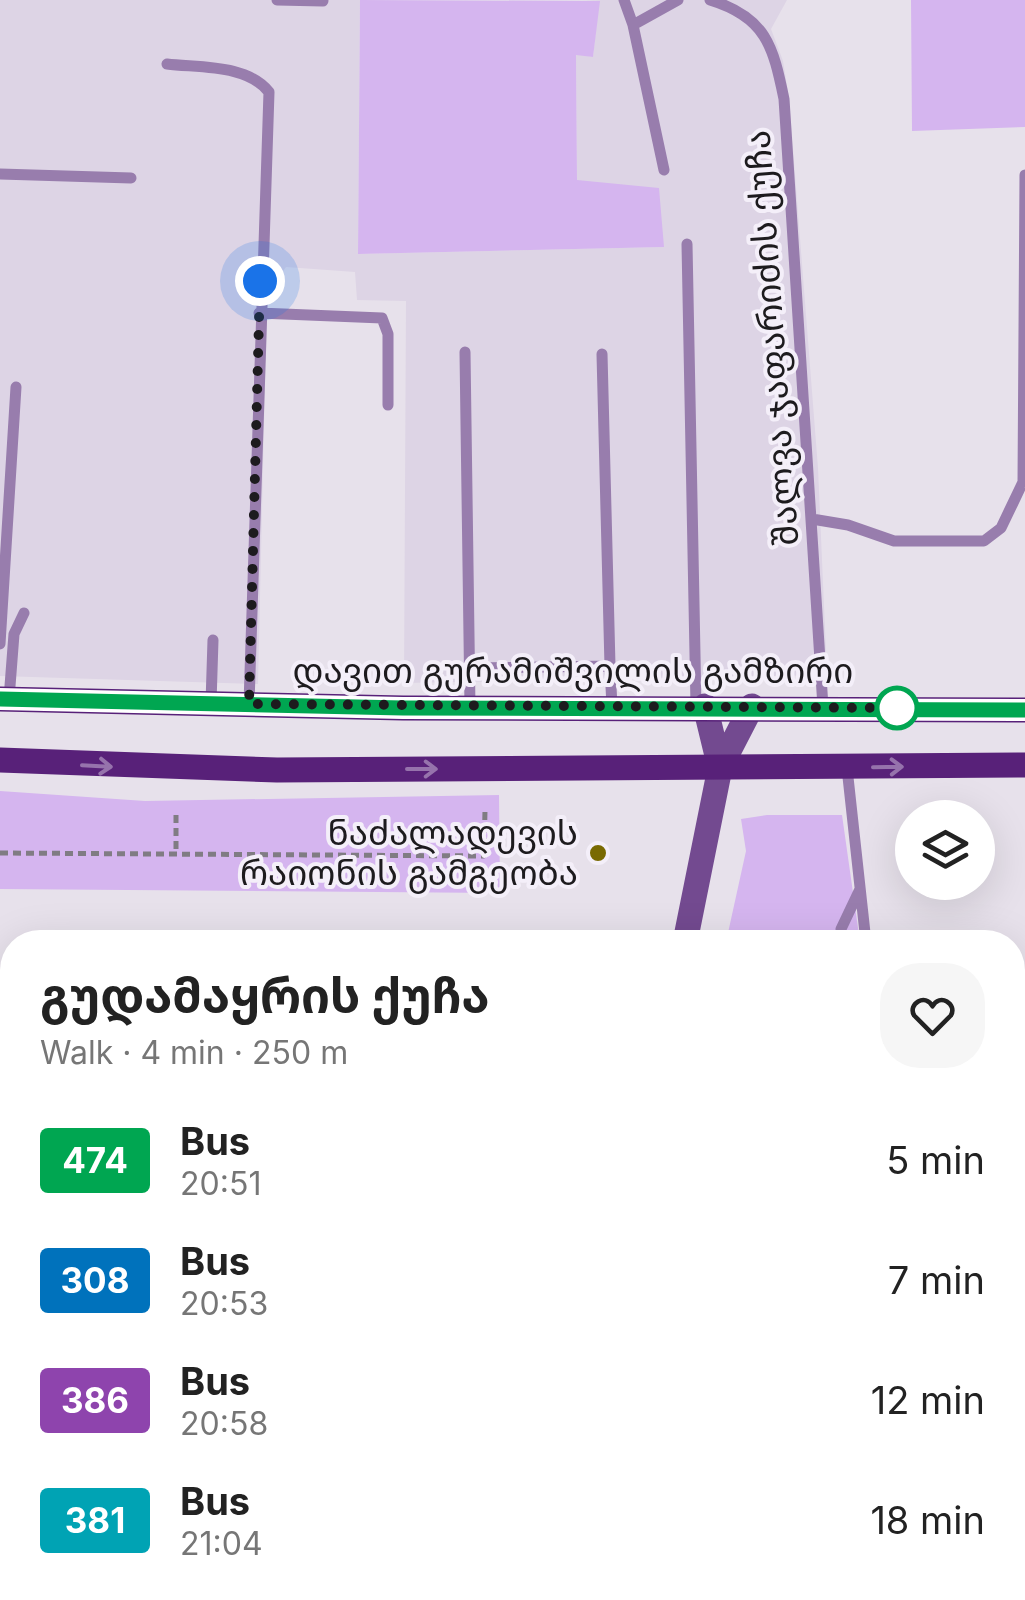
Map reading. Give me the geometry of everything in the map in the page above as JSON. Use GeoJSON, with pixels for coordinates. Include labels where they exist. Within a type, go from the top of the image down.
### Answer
{"type":"FeatureCollection","features":[{"type":"Feature","properties":{"kind":"main road","name":"დავით გურამიშვილის გამზირი"},"geometry":{"type":"LineString","coordinates":[[5,699],[1025,710]]}},
{"type":"Feature","properties":{"kind":"main road"},"geometry":{"type":"LineString","coordinates":[[0,760],[180,769],[1025,765]]}},
{"type":"Feature","properties":{"kind":"street"},"geometry":{"type":"LineString","coordinates":[[701,706],[720,768]]}},
{"type":"Feature","properties":{"kind":"street"},"geometry":{"type":"LineString","coordinates":[[687,930],[720,768],[752,706]]}},
{"type":"Feature","properties":{"kind":"lane"},"geometry":{"type":"LineString","coordinates":[[277,0],[323,1]]}},
{"type":"Feature","properties":{"kind":"lane"},"geometry":{"type":"LineString","coordinates":[[624,0],[634,24],[664,170]]}},
{"type":"Feature","properties":{"kind":"lane"},"geometry":{"type":"LineString","coordinates":[[634,24],[678,0]]}},
{"type":"Feature","properties":{"kind":"lane","name":"შალვა ჯაფარიძის ქუჩა"},"geometry":{"type":"LineString","coordinates":[[710,0],[740,12],[766,34],[784,99],[823,707]]}},
{"type":"Feature","properties":{"kind":"lane"},"geometry":{"type":"LineString","coordinates":[[166,64],[239,72],[260,81],[269,92],[249,704]]}},
{"type":"Feature","properties":{"kind":"lane"},"geometry":{"type":"LineString","coordinates":[[0,174],[131,178]]}},
{"type":"Feature","properties":{"kind":"lane"},"geometry":{"type":"LineString","coordinates":[[812,520],[848,524],[894,541],[984,541],[1001,528],[1024,482],[1025,175]]}},
{"type":"Feature","properties":{"kind":"lane"},"geometry":{"type":"LineString","coordinates":[[688,244],[701,706]]}},
{"type":"Feature","properties":{"kind":"lane"},"geometry":{"type":"LineString","coordinates":[[259,313],[382,318],[388,334],[388,405]]}},
{"type":"Feature","properties":{"kind":"lane"},"geometry":{"type":"LineString","coordinates":[[466,352],[470,707]]}},
{"type":"Feature","properties":{"kind":"lane"},"geometry":{"type":"LineString","coordinates":[[602,354],[612,707]]}},
{"type":"Feature","properties":{"kind":"lane"},"geometry":{"type":"LineString","coordinates":[[0,644],[16,387]]}},
{"type":"Feature","properties":{"kind":"lane"},"geometry":{"type":"LineString","coordinates":[[5,699],[14,634],[24,612]]}},
{"type":"Feature","properties":{"kind":"lane"},"geometry":{"type":"LineString","coordinates":[[211,703],[213,640]]}},
{"type":"Feature","properties":{"kind":"lane"},"geometry":{"type":"LineString","coordinates":[[471,668],[610,666]]}},
{"type":"Feature","properties":{"kind":"lane"},"geometry":{"type":"LineString","coordinates":[[847,768],[865,930]]}},
{"type":"Feature","properties":{"kind":"lane"},"geometry":{"type":"LineString","coordinates":[[841,929],[860,889]]}},
{"type":"Feature","properties":{"kind":"path"},"geometry":{"type":"LineString","coordinates":[[0,853],[484,856],[485,810]]}},
{"type":"Feature","properties":{"kind":"path"},"geometry":{"type":"LineString","coordinates":[[176,815],[176,854]]}},
{"type":"Feature","properties":{"kind":"shaded area"},"geometry":{"type":"Polygon","coordinates":[[[0,0],[360,0],[358,254],[664,247],[577,181],[576,54],[593,57],[599,1],[584,0],[787,0],[771,29],[783,61],[789,98],[818,468],[827,675],[404,683],[406,301],[357,300],[355,272],[286,267],[267,294],[258,684],[0,676],[0,0]]]}},
{"type":"Feature","properties":{"kind":"shaded area"},"geometry":{"type":"Polygon","coordinates":[[[360,0],[600,1],[593,57],[576,55],[577,180],[659,188],[664,247],[358,254],[360,0]]]}},
{"type":"Feature","properties":{"kind":"shaded area"},"geometry":{"type":"Polygon","coordinates":[[[911,0],[1025,0],[1025,127],[912,131],[911,0]]]}},
{"type":"Feature","properties":{"kind":"shaded area"},"geometry":{"type":"Polygon","coordinates":[[[0,791],[145,801],[499,795],[500,893],[0,889],[0,791]]]}},
{"type":"Feature","properties":{"kind":"shaded area"},"geometry":{"type":"Polygon","coordinates":[[[842,815],[858,930],[729,930],[746,851],[741,819],[842,815]]]}},
{"type":"Feature","properties":{"kind":"bus line","name":"474"},"geometry":{"type":"LineString","coordinates":[[0,699],[403,708],[752,706],[1025,710]]}},
{"type":"Feature","properties":{"kind":"place","name":"ნაძალადევის რაიონის გამგეობა"},"geometry":{"type":"Point","coordinates":[598,853]}},
{"type":"Feature","properties":{"kind":"route"},"geometry":{"type":"LineString","coordinates":[[260,281],[249,704],[403,708],[897,708]]}}]}
